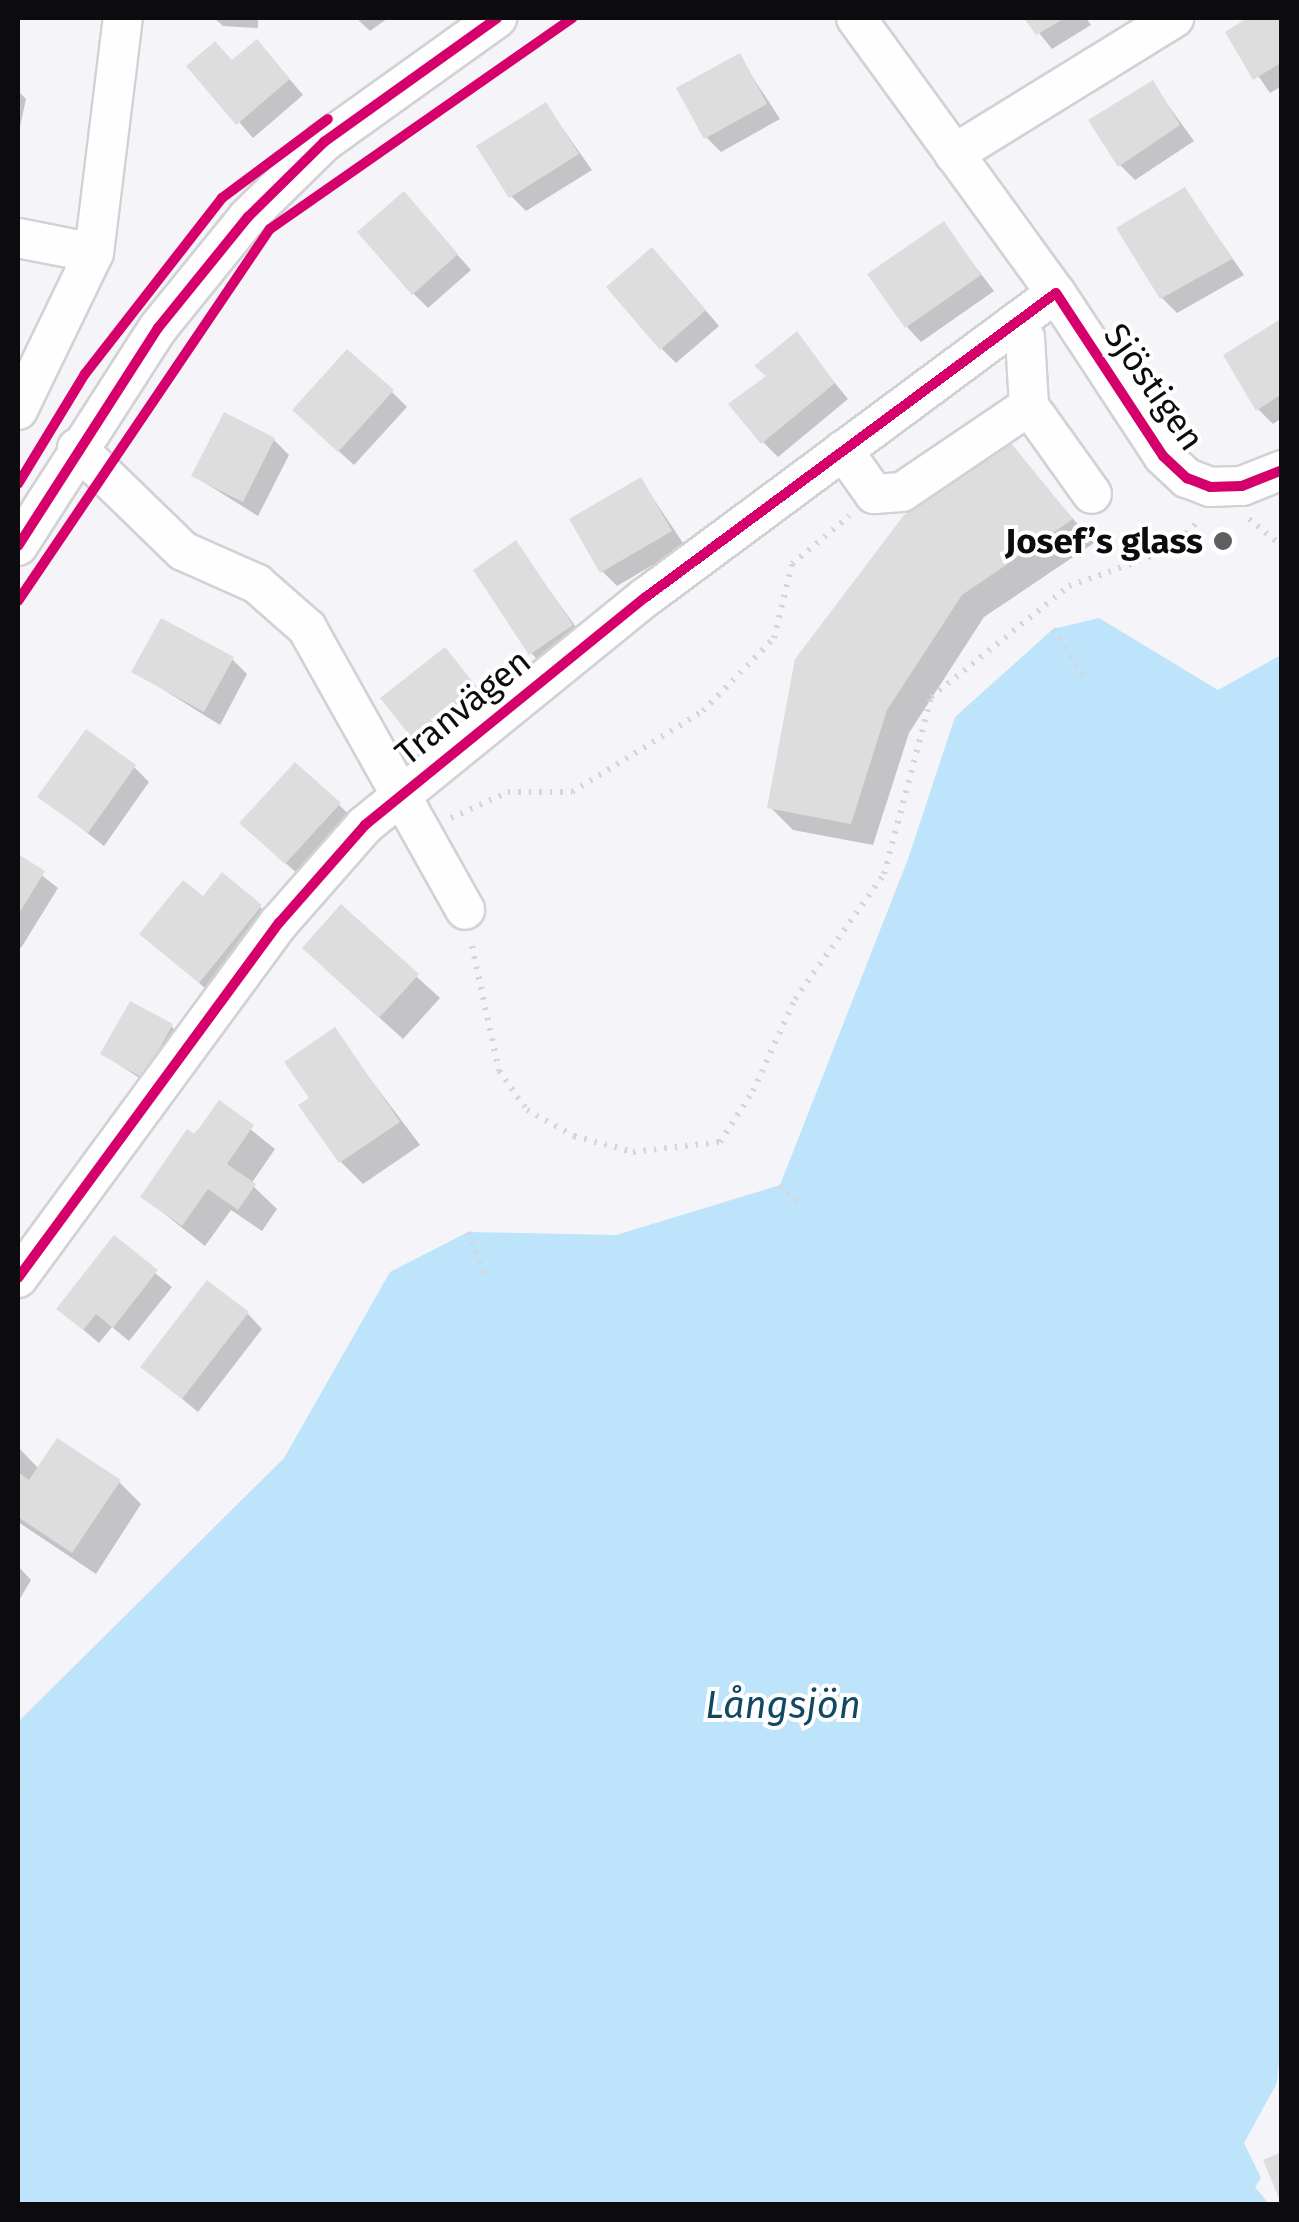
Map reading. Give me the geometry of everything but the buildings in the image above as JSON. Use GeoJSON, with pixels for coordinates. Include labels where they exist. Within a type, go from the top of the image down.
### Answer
{"type":"FeatureCollection","features":[{"type":"Feature","properties":{"kind":"street"},"geometry":{"type":"LineString","coordinates":[[18,410],[94,253],[123,18]]}},
{"type":"Feature","properties":{"kind":"street"},"geometry":{"type":"LineString","coordinates":[[18,546],[76,448],[158,328],[273,191],[400,82],[497,18]]}},
{"type":"Feature","properties":{"kind":"street","name":"Sjöstigen"},"geometry":{"type":"LineString","coordinates":[[856,18],[1056,293],[1163,456],[1186,478],[1210,486],[1242,486],[1282,470]]}},
{"type":"Feature","properties":{"kind":"street"},"geometry":{"type":"LineString","coordinates":[[954,154],[1174,18]]}},
{"type":"Feature","properties":{"kind":"street"},"geometry":{"type":"LineString","coordinates":[[18,238],[94,253]]}},
{"type":"Feature","properties":{"kind":"street","name":"Tranvägen"},"geometry":{"type":"LineString","coordinates":[[18,1278],[279,923],[402,792],[844,450],[1056,293]]}},
{"type":"Feature","properties":{"kind":"street"},"geometry":{"type":"LineString","coordinates":[[1014,324],[1025,338],[1029,406],[1092,494]]}},
{"type":"Feature","properties":{"kind":"street"},"geometry":{"type":"LineString","coordinates":[[844,450],[874,494],[902,492],[1029,406]]}},
{"type":"Feature","properties":{"kind":"street"},"geometry":{"type":"LineString","coordinates":[[76,448],[184,552],[257,584],[306,628],[402,792],[465,910]]}},
{"type":"Feature","properties":{"kind":"path"},"geometry":{"type":"LineString","coordinates":[[465,910],[498,1071],[527,1110],[574,1136],[633,1152],[720,1142],[754,1090],[795,999],[884,874],[931,698],[1070,586],[1172,550],[1200,519],[1210,486],[1282,546]]}},
{"type":"Feature","properties":{"kind":"path"},"geometry":{"type":"LineString","coordinates":[[422,830],[508,792],[572,792],[703,711],[774,638],[792,564],[874,494]]}},
{"type":"Feature","properties":{"kind":"path"},"geometry":{"type":"LineString","coordinates":[[1052,629],[1086,677]]}},
{"type":"Feature","properties":{"kind":"path"},"geometry":{"type":"LineString","coordinates":[[780,1185],[801,1204]]}},
{"type":"Feature","properties":{"kind":"path"},"geometry":{"type":"LineString","coordinates":[[468,1232],[486,1277]]}},
{"type":"Feature","properties":{"kind":"water","name":"Långsjön"},"geometry":{"type":"Polygon","coordinates":[[[1099,618],[1218,690],[1281,655],[1282,2029],[1277,2083],[1244,2143],[1261,2178],[1255,2187],[1269,2204],[18,2204],[18,1722],[284,1458],[390,1272],[468,1232],[616,1235],[780,1185],[908,859],[955,717],[1053,629],[1099,618]]]}},
{"type":"Feature","properties":{"kind":"cycle path"},"geometry":{"type":"LineString","coordinates":[[18,546],[158,328],[248,217],[324,142],[497,18]]}},
{"type":"Feature","properties":{"kind":"cycle path"},"geometry":{"type":"LineString","coordinates":[[18,601],[270,229],[573,18]]}},
{"type":"Feature","properties":{"kind":"cycle path"},"geometry":{"type":"LineString","coordinates":[[18,484],[85,374],[222,198],[328,119]]}},
{"type":"Feature","properties":{"kind":"cycle path"},"geometry":{"type":"LineString","coordinates":[[18,1278],[279,923],[365,825],[646,597],[1056,293],[1163,456],[1187,478],[1210,487],[1242,486],[1282,470]]}},
{"type":"Feature","properties":{"kind":"place","name":"Josef’s glass"},"geometry":{"type":"Point","coordinates":[1223,541]}}]}
